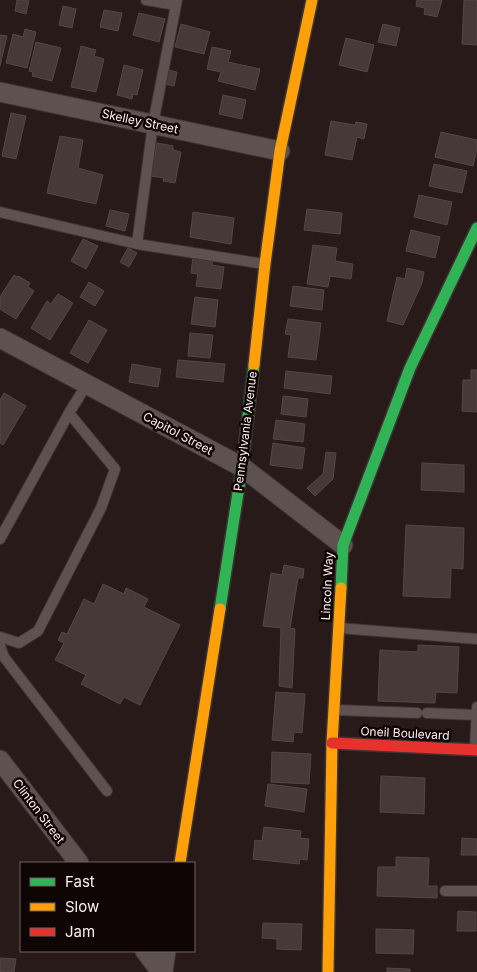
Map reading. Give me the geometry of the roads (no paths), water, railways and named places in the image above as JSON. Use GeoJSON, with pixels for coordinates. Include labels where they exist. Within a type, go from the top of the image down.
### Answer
{"type":"FeatureCollection","features":[{"type":"Feature","properties":{"kind":"street","name":"Pennsylvania Avenue"},"geometry":{"type":"LineString","coordinates":[[180,862],[242,467],[280,151],[312,0]]}},
{"type":"Feature","properties":{"kind":"street","name":"Skelley Street"},"geometry":{"type":"LineString","coordinates":[[0,92],[280,151]]}},
{"type":"Feature","properties":{"kind":"street","name":"Lincoln Way"},"geometry":{"type":"LineString","coordinates":[[328,972],[332,743],[343,545],[410,368],[477,228]]}},
{"type":"Feature","properties":{"kind":"street","name":"Capitol Street"},"geometry":{"type":"LineString","coordinates":[[0,338],[242,467],[343,545]]}},
{"type":"Feature","properties":{"kind":"street","name":"Oneil Boulevard"},"geometry":{"type":"LineString","coordinates":[[332,743],[476,750]]}},
{"type":"Feature","properties":{"kind":"street","name":"Clinton Street"},"geometry":{"type":"LineString","coordinates":[[0,760],[78,862]]}},
{"type":"Feature","properties":{"kind":"street"},"geometry":{"type":"LineString","coordinates":[[146,952],[162,972]]}},
{"type":"Feature","properties":{"kind":"street"},"geometry":{"type":"LineString","coordinates":[[162,972],[166,952]]}},
{"type":"Feature","properties":{"kind":"lane"},"geometry":{"type":"LineString","coordinates":[[136,244],[153,124],[177,3],[146,0]]}},
{"type":"Feature","properties":{"kind":"lane"},"geometry":{"type":"LineString","coordinates":[[0,212],[136,244],[265,264]]}},
{"type":"Feature","properties":{"kind":"lane"},"geometry":{"type":"LineString","coordinates":[[0,540],[69,413],[87,384]]}},
{"type":"Feature","properties":{"kind":"lane"},"geometry":{"type":"LineString","coordinates":[[0,637],[19,643],[38,631],[102,508],[115,469],[69,413]]}},
{"type":"Feature","properties":{"kind":"lane"},"geometry":{"type":"LineString","coordinates":[[339,628],[477,639]]}},
{"type":"Feature","properties":{"kind":"lane"},"geometry":{"type":"LineString","coordinates":[[0,646],[4,657],[107,791]]}},
{"type":"Feature","properties":{"kind":"lane"},"geometry":{"type":"LineString","coordinates":[[476,750],[477,707]]}},
{"type":"Feature","properties":{"kind":"lane"},"geometry":{"type":"LineString","coordinates":[[334,710],[476,714]]}},
{"type":"Feature","properties":{"kind":"lane"},"geometry":{"type":"LineString","coordinates":[[445,890],[477,891]]}}]}
